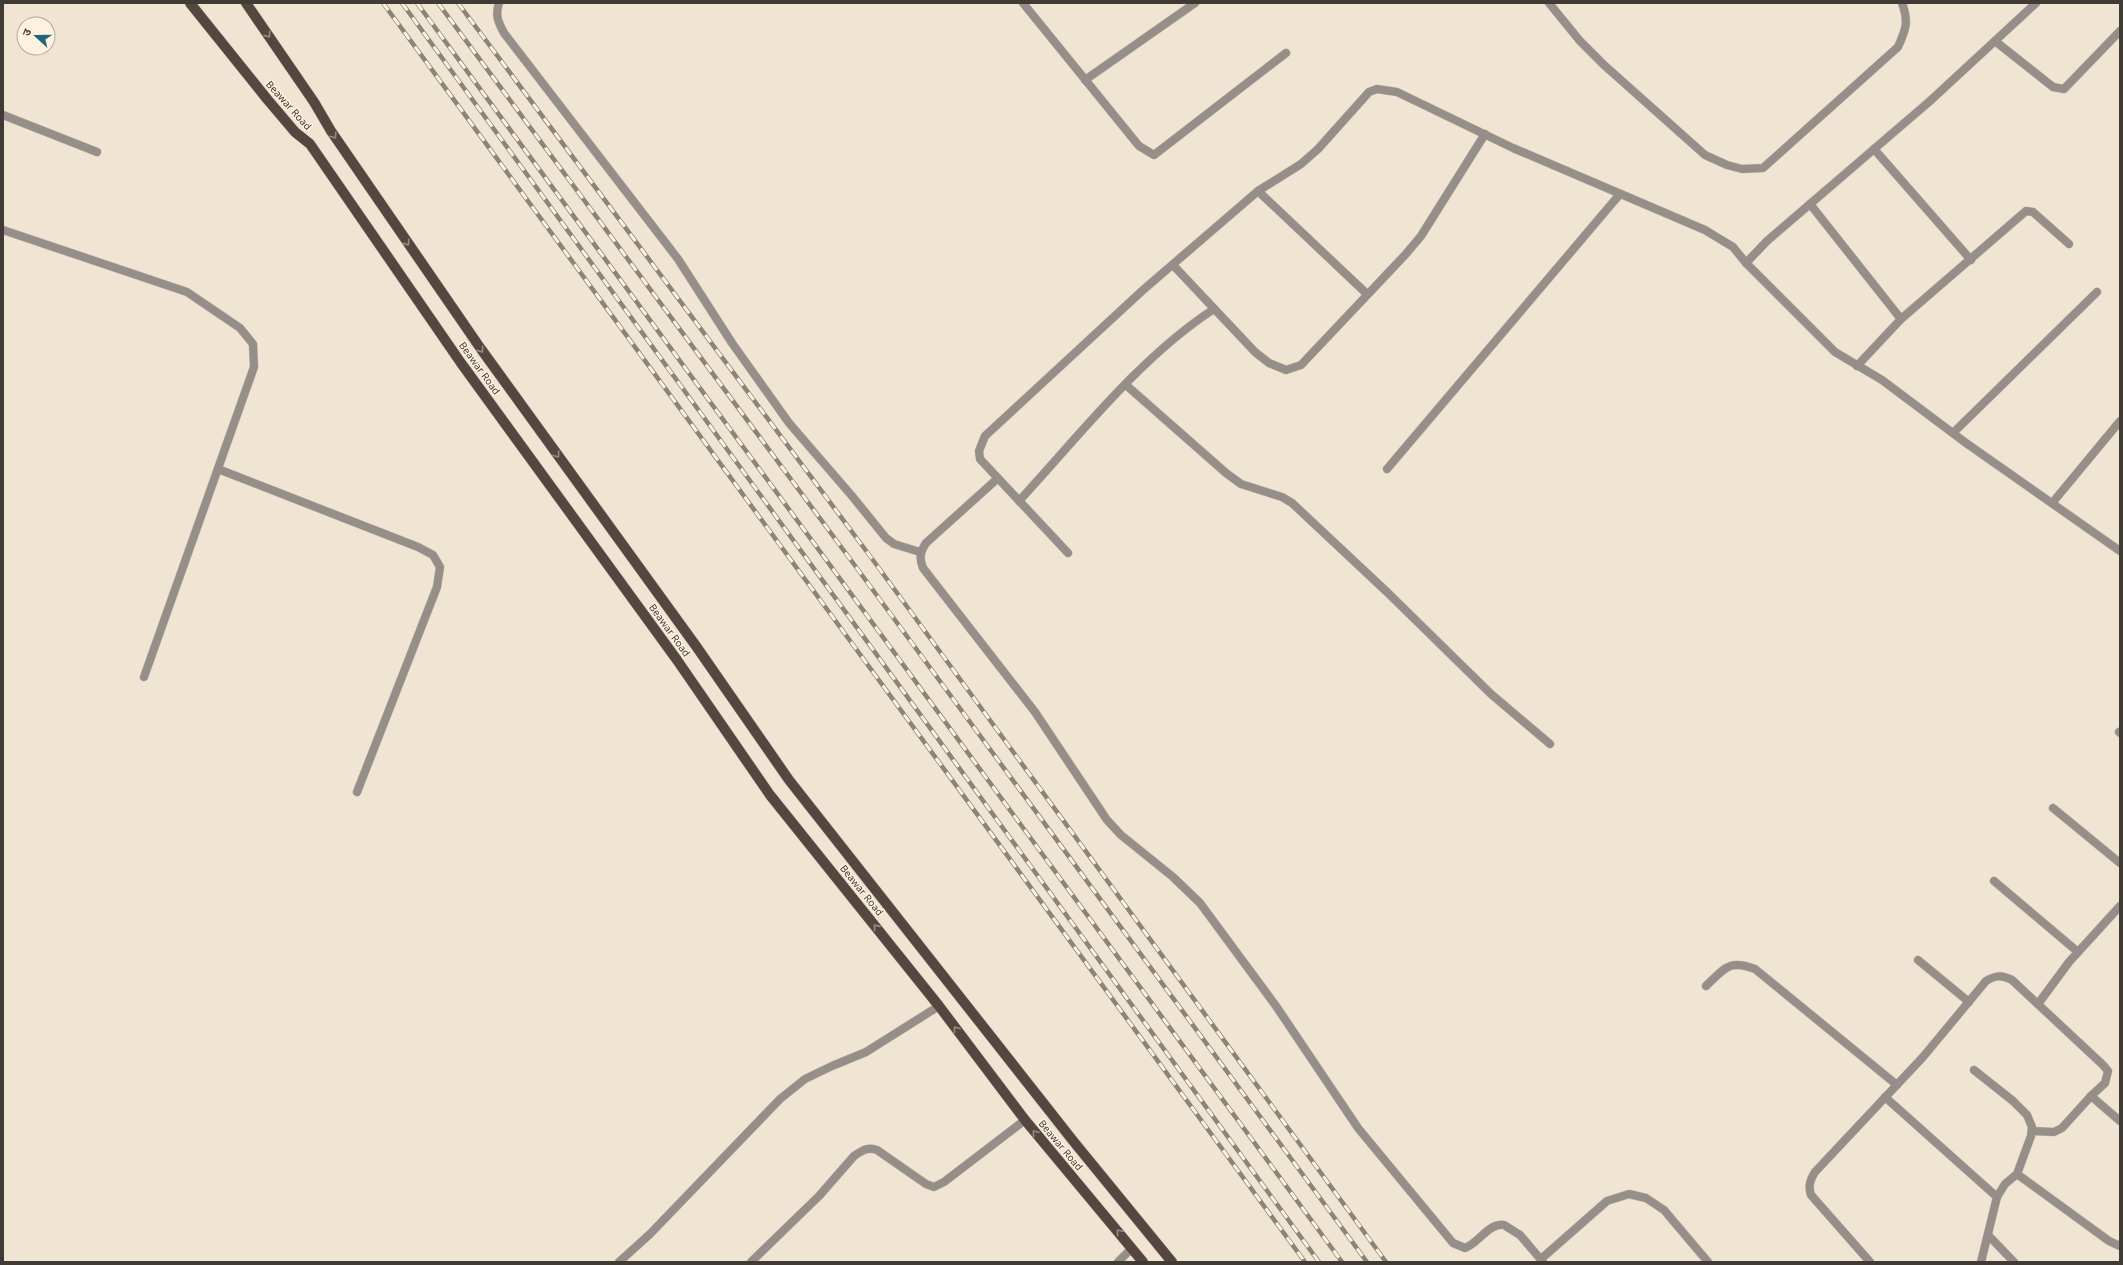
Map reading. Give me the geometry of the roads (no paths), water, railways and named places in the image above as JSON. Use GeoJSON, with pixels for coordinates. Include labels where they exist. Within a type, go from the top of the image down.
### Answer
{"type":"FeatureCollection","features":[{"type":"Feature","properties":{"kind":"main road","name":"Beawar Road"},"geometry":{"type":"LineString","coordinates":[[190,3],[267,100],[295,132],[310,144],[461,363],[677,660],[770,795],[939,1006],[1025,1120],[1143,1262]]}},
{"type":"Feature","properties":{"kind":"main road","name":"Beawar Road"},"geometry":{"type":"LineString","coordinates":[[246,3],[314,102],[331,131],[480,349],[696,646],[789,780],[1074,1142],[1172,1262]]}},
{"type":"Feature","properties":{"kind":"street"},"geometry":{"type":"LineString","coordinates":[[499,3],[497,17],[504,33],[678,259],[732,343],[789,423],[886,538],[894,544],[920,552]]}},
{"type":"Feature","properties":{"kind":"street"},"geometry":{"type":"LineString","coordinates":[[1023,3],[1139,146],[1154,155],[1286,53]]}},
{"type":"Feature","properties":{"kind":"street"},"geometry":{"type":"LineString","coordinates":[[1085,80],[1195,3]]}},
{"type":"Feature","properties":{"kind":"street"},"geometry":{"type":"LineString","coordinates":[[1549,3],[1580,41],[1604,66],[1705,155],[1727,165],[1742,169],[1763,168],[1898,47],[1906,29],[1907,16],[1902,3]]}},
{"type":"Feature","properties":{"kind":"street"},"geometry":{"type":"LineString","coordinates":[[1746,263],[1767,241],[1874,149],[2036,3]]}},
{"type":"Feature","properties":{"kind":"street"},"geometry":{"type":"LineString","coordinates":[[1994,41],[2053,87],[2064,89],[2120,31]]}},
{"type":"Feature","properties":{"kind":"street"},"geometry":{"type":"LineString","coordinates":[[1068,553],[980,459],[979,451],[985,436],[1173,264],[1258,191],[1301,164],[1318,149],[1369,92],[1377,89],[1397,92],[1485,134],[1717,236],[1733,247],[1746,263],[1825,342],[1857,366],[1882,380],[1953,433],[2053,502],[2120,551]]}},
{"type":"Feature","properties":{"kind":"street"},"geometry":{"type":"LineString","coordinates":[[3,115],[97,152]]}},
{"type":"Feature","properties":{"kind":"street"},"geometry":{"type":"LineString","coordinates":[[1173,264],[1255,352],[1269,363],[1286,370],[1301,365],[1421,236],[1485,134]]}},
{"type":"Feature","properties":{"kind":"street"},"geometry":{"type":"LineString","coordinates":[[1874,149],[1971,260]]}},
{"type":"Feature","properties":{"kind":"street"},"geometry":{"type":"LineString","coordinates":[[1258,191],[1367,294]]}},
{"type":"Feature","properties":{"kind":"street"},"geometry":{"type":"LineString","coordinates":[[1387,469],[1620,194]]}},
{"type":"Feature","properties":{"kind":"street"},"geometry":{"type":"LineString","coordinates":[[1810,204],[1902,318]]}},
{"type":"Feature","properties":{"kind":"street"},"geometry":{"type":"LineString","coordinates":[[1857,366],[1902,318],[2026,211],[2033,212],[2069,244]]}},
{"type":"Feature","properties":{"kind":"street"},"geometry":{"type":"LineString","coordinates":[[3,230],[187,292],[240,328],[253,344],[254,367],[144,677]]}},
{"type":"Feature","properties":{"kind":"street"},"geometry":{"type":"LineString","coordinates":[[1953,433],[2097,292]]}},
{"type":"Feature","properties":{"kind":"street"},"geometry":{"type":"LineString","coordinates":[[1019,501],[1126,385],[1156,355],[1187,327],[1214,309]]}},
{"type":"Feature","properties":{"kind":"street"},"geometry":{"type":"LineString","coordinates":[[1126,385],[1226,473],[1241,484],[1282,497],[1292,503],[1387,592],[1490,694],[1550,744]]}},
{"type":"Feature","properties":{"kind":"street"},"geometry":{"type":"LineString","coordinates":[[2053,502],[2120,421]]}},
{"type":"Feature","properties":{"kind":"street"},"geometry":{"type":"LineString","coordinates":[[218,469],[418,547],[433,555],[440,567],[437,587],[357,792]]}},
{"type":"Feature","properties":{"kind":"street"},"geometry":{"type":"LineString","coordinates":[[997,478],[926,543],[920,552],[920,561],[923,568],[1035,712],[1107,820],[1121,835],[1173,877],[1200,903],[1276,1006],[1358,1128],[1453,1243],[1465,1248],[1471,1246],[1492,1227],[1504,1225],[1520,1235],[1542,1260],[1607,1201],[1629,1194],[1646,1198],[1664,1210],[1708,1262]]}},
{"type":"Feature","properties":{"kind":"street"},"geometry":{"type":"LineString","coordinates":[[2053,808],[2120,863]]}},
{"type":"Feature","properties":{"kind":"street"},"geometry":{"type":"LineString","coordinates":[[1994,881],[2078,952]]}},
{"type":"Feature","properties":{"kind":"street"},"geometry":{"type":"LineString","coordinates":[[2038,1004],[2078,952],[2120,906]]}},
{"type":"Feature","properties":{"kind":"street"},"geometry":{"type":"LineString","coordinates":[[1918,960],[1969,1002]]}},
{"type":"Feature","properties":{"kind":"street"},"geometry":{"type":"LineString","coordinates":[[1706,986],[1728,966],[1741,964],[1755,969],[1897,1085]]}},
{"type":"Feature","properties":{"kind":"street"},"geometry":{"type":"LineString","coordinates":[[1870,1262],[1811,1195],[1808,1188],[1815,1172],[1897,1085],[1986,981],[1995,976],[2012,980],[2108,1071],[2105,1083],[2062,1128],[2054,1132],[2032,1132]]}},
{"type":"Feature","properties":{"kind":"street"},"geometry":{"type":"LineString","coordinates":[[619,1262],[650,1234],[780,1099],[806,1079],[866,1052],[939,1006]]}},
{"type":"Feature","properties":{"kind":"street"},"geometry":{"type":"LineString","coordinates":[[1974,1070],[2013,1101],[2027,1116],[2032,1127],[2032,1132],[2017,1174],[2005,1184],[1997,1197],[1981,1262]]}},
{"type":"Feature","properties":{"kind":"street"},"geometry":{"type":"LineString","coordinates":[[2091,1096],[2120,1121]]}},
{"type":"Feature","properties":{"kind":"street"},"geometry":{"type":"LineString","coordinates":[[1886,1097],[1997,1197]]}},
{"type":"Feature","properties":{"kind":"street"},"geometry":{"type":"LineString","coordinates":[[751,1262],[819,1196],[854,1156],[862,1151],[868,1148],[877,1150],[926,1184],[934,1187],[944,1182],[1025,1120]]}},
{"type":"Feature","properties":{"kind":"street"},"geometry":{"type":"LineString","coordinates":[[2017,1174],[2072,1215],[2110,1241],[2120,1246]]}},
{"type":"Feature","properties":{"kind":"street"},"geometry":{"type":"LineString","coordinates":[[1988,1235],[2014,1262]]}},
{"type":"Feature","properties":{"kind":"street"},"geometry":{"type":"LineString","coordinates":[[1118,1262],[1132,1248]]}},
{"type":"Feature","properties":{"kind":"railway"},"geometry":{"type":"LineString","coordinates":[[383,3],[1305,1262]]}},
{"type":"Feature","properties":{"kind":"railway"},"geometry":{"type":"LineString","coordinates":[[402,3],[1319,1262]]}},
{"type":"Feature","properties":{"kind":"railway"},"geometry":{"type":"LineString","coordinates":[[417,3],[1342,1262]]}},
{"type":"Feature","properties":{"kind":"railway"},"geometry":{"type":"LineString","coordinates":[[438,3],[856,567],[1367,1262]]}},
{"type":"Feature","properties":{"kind":"railway"},"geometry":{"type":"LineString","coordinates":[[458,3],[870,556],[1386,1262]]}}]}
